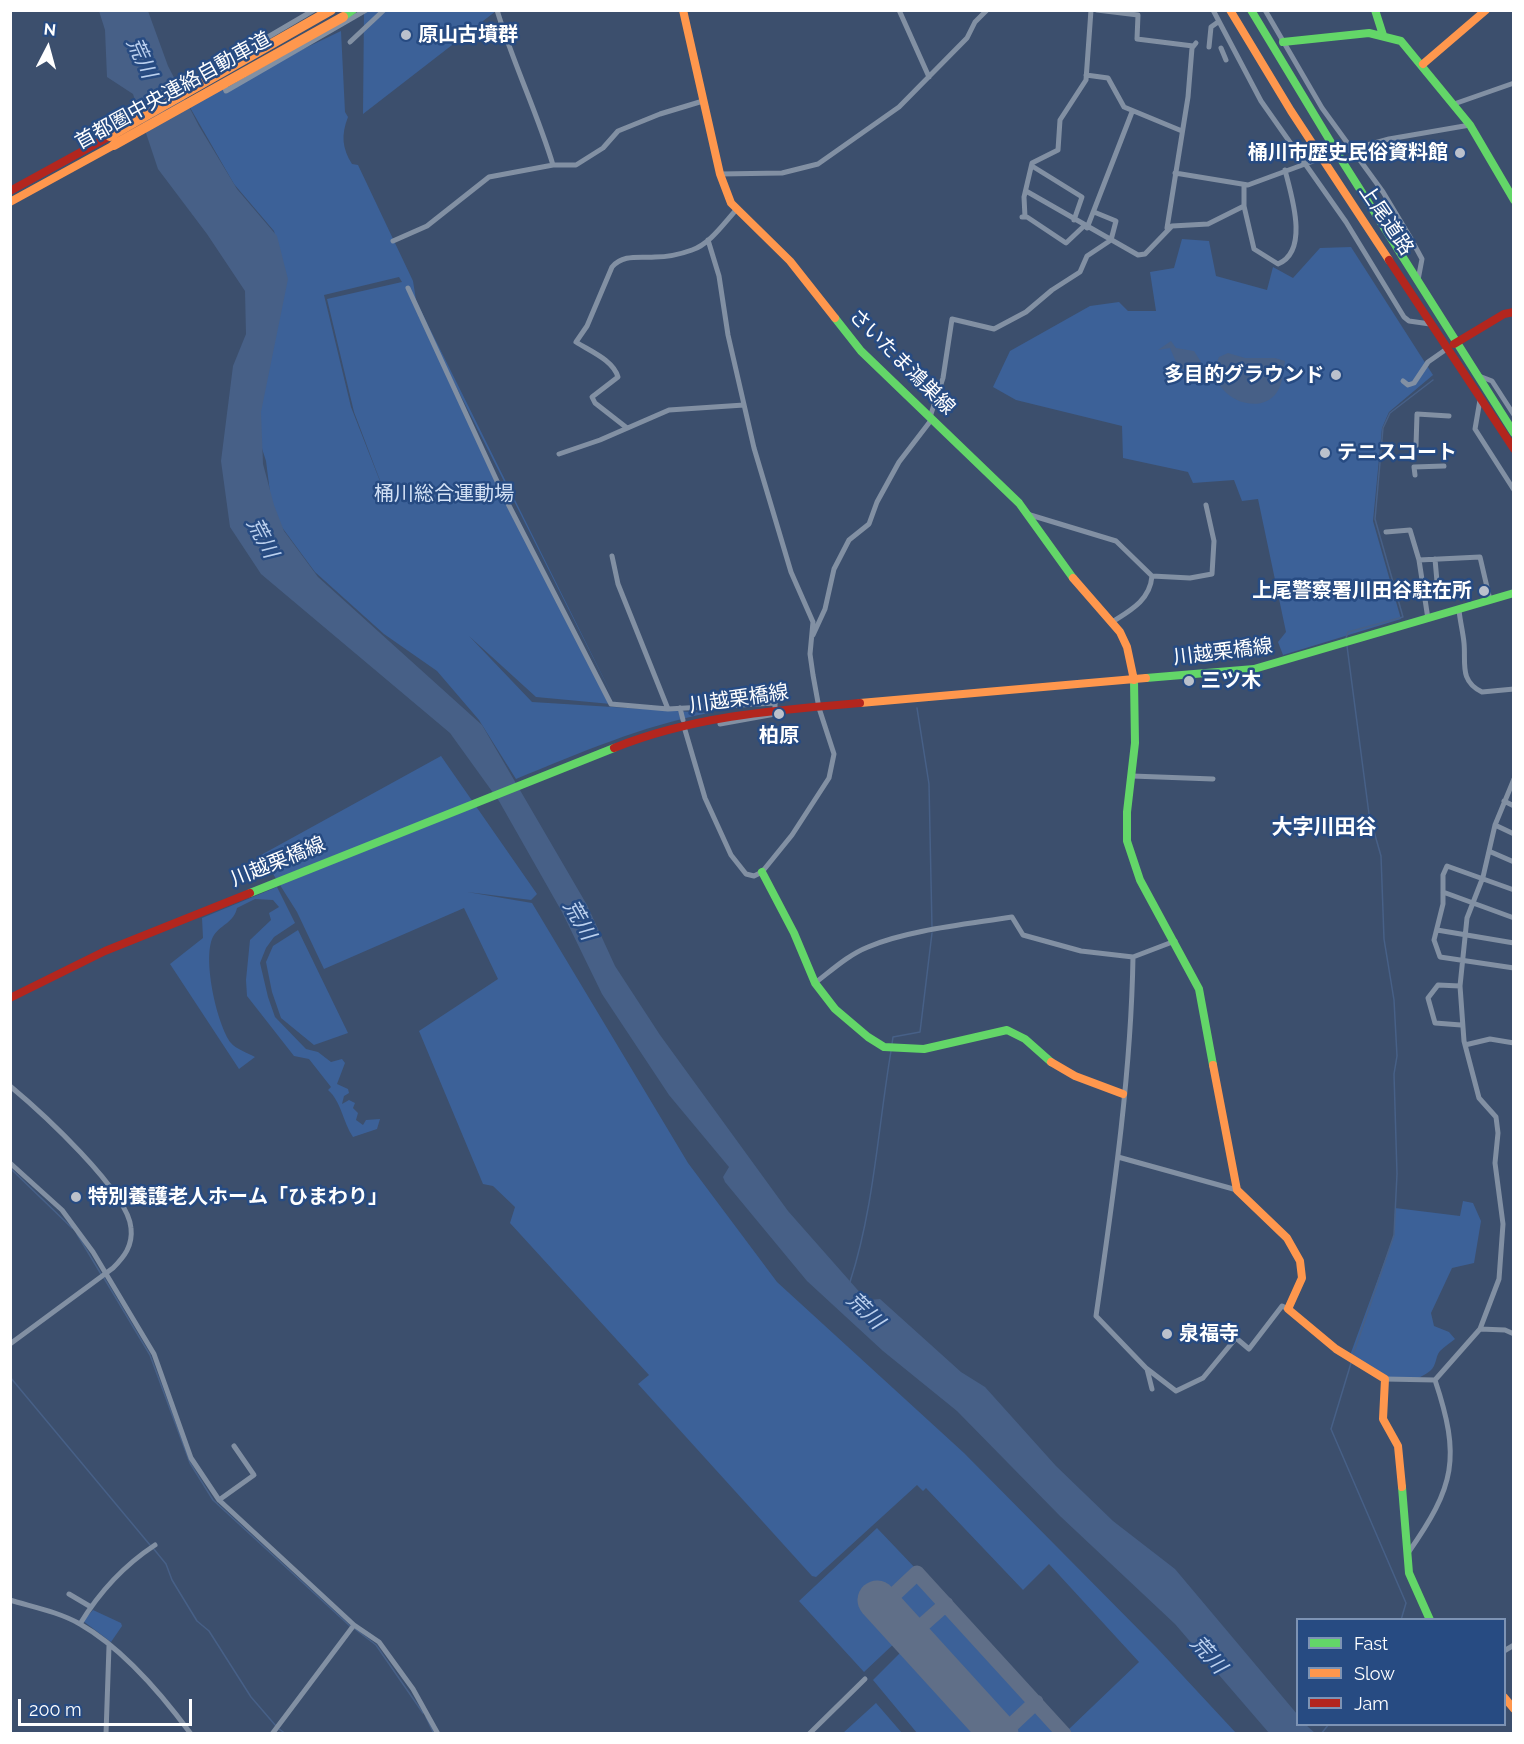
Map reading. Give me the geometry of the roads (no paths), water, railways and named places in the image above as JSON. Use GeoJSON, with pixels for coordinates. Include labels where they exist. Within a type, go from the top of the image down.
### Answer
{"type":"FeatureCollection","features":[{"type":"Feature","properties":{"kind":"main road","name":"首都圏中央連絡自動車道"},"geometry":{"type":"LineString","coordinates":[[10,191],[331,10]]}},
{"type":"Feature","properties":{"kind":"main road","name":"首都圏中央連絡自動車道"},"geometry":{"type":"LineString","coordinates":[[10,202],[353,10]]}},
{"type":"Feature","properties":{"kind":"main road","name":"さいたま鴻巣線"},"geometry":{"type":"LineString","coordinates":[[683,10],[726,195],[737,209],[790,261],[853,343],[1009,492],[1027,514],[1059,562],[1112,622],[1127,647],[1134,680],[1135,731],[1132,776],[1125,822],[1131,854],[1145,888],[1176,941],[1199,989],[1238,1190]]}},
{"type":"Feature","properties":{"kind":"main road","name":"上尾道路"},"geometry":{"type":"LineString","coordinates":[[1230,10],[1291,111],[1432,323],[1477,376],[1514,433]]}},
{"type":"Feature","properties":{"kind":"main road","name":"上尾道路"},"geometry":{"type":"LineString","coordinates":[[1251,10],[1418,281],[1480,400],[1514,449]]}},
{"type":"Feature","properties":{"kind":"main road"},"geometry":{"type":"LineString","coordinates":[[1376,10],[1383,34]]}},
{"type":"Feature","properties":{"kind":"main road"},"geometry":{"type":"LineString","coordinates":[[1423,64],[1486,10]]}},
{"type":"Feature","properties":{"kind":"main road"},"geometry":{"type":"LineString","coordinates":[[1283,42],[1293,39],[1312,41],[1369,33],[1383,34],[1401,41],[1423,64],[1470,125],[1514,200]]}},
{"type":"Feature","properties":{"kind":"main road"},"geometry":{"type":"LineString","coordinates":[[1451,345],[1504,314],[1514,312]]}},
{"type":"Feature","properties":{"kind":"main road","name":"川越栗橋線"},"geometry":{"type":"LineString","coordinates":[[10,998],[105,951],[609,748],[665,729],[776,710],[1254,669],[1514,593]]}},
{"type":"Feature","properties":{"kind":"main road"},"geometry":{"type":"LineString","coordinates":[[762,872],[794,933],[815,983],[842,1016],[884,1047],[924,1049],[1007,1030],[1018,1033],[1049,1061],[1067,1071],[1123,1094]]}},
{"type":"Feature","properties":{"kind":"main road"},"geometry":{"type":"LineString","coordinates":[[1238,1190],[1249,1204],[1275,1223],[1298,1258],[1302,1274],[1288,1309],[1336,1349],[1385,1379],[1383,1419],[1398,1446],[1409,1573],[1429,1618]]}},
{"type":"Feature","properties":{"kind":"street"},"geometry":{"type":"LineString","coordinates":[[314,10],[215,68],[226,91],[366,10]]}},
{"type":"Feature","properties":{"kind":"street"},"geometry":{"type":"LineString","coordinates":[[350,42],[384,10]]}},
{"type":"Feature","properties":{"kind":"street"},"geometry":{"type":"LineString","coordinates":[[498,10],[509,52],[538,117],[554,165]]}},
{"type":"Feature","properties":{"kind":"street"},"geometry":{"type":"LineString","coordinates":[[900,10],[929,77]]}},
{"type":"Feature","properties":{"kind":"street"},"geometry":{"type":"LineString","coordinates":[[720,174],[782,173],[818,164],[898,107],[967,38],[975,22],[987,10]]}},
{"type":"Feature","properties":{"kind":"street"},"geometry":{"type":"LineString","coordinates":[[1091,10],[1083,87],[1060,120],[1058,150],[1037,159],[1032,166],[1026,191],[1024,217],[1066,243],[1086,227],[1094,212],[1132,112]]}},
{"type":"Feature","properties":{"kind":"street"},"geometry":{"type":"LineString","coordinates":[[1097,10],[1138,15],[1137,39],[1194,44],[1167,228]]}},
{"type":"Feature","properties":{"kind":"street"},"geometry":{"type":"LineString","coordinates":[[1213,10],[1261,101],[1346,222],[1406,320],[1425,325],[1432,323]]}},
{"type":"Feature","properties":{"kind":"street"},"geometry":{"type":"LineString","coordinates":[[1265,10],[1322,108],[1383,192],[1420,253],[1423,262],[1418,281]]}},
{"type":"Feature","properties":{"kind":"street"},"geometry":{"type":"LineString","coordinates":[[1209,47],[1211,27],[1218,22]]}},
{"type":"Feature","properties":{"kind":"street"},"geometry":{"type":"LineString","coordinates":[[288,25],[303,47]]}},
{"type":"Feature","properties":{"kind":"street"},"geometry":{"type":"LineString","coordinates":[[1221,48],[1226,60]]}},
{"type":"Feature","properties":{"kind":"street"},"geometry":{"type":"LineString","coordinates":[[1086,75],[1108,78],[1122,104],[1132,112],[1182,132]]}},
{"type":"Feature","properties":{"kind":"street"},"geometry":{"type":"LineString","coordinates":[[1454,104],[1514,84]]}},
{"type":"Feature","properties":{"kind":"street"},"geometry":{"type":"LineString","coordinates":[[393,241],[427,226],[489,177],[554,165],[576,165],[603,148],[618,131],[660,114],[703,101]]}},
{"type":"Feature","properties":{"kind":"street"},"geometry":{"type":"LineString","coordinates":[[1342,152],[1389,140],[1470,125]]}},
{"type":"Feature","properties":{"kind":"street"},"geometry":{"type":"LineString","coordinates":[[1175,173],[1244,186],[1316,160]]}},
{"type":"Feature","properties":{"kind":"street"},"geometry":{"type":"LineString","coordinates":[[1032,166],[1082,197],[1074,220]]}},
{"type":"Feature","properties":{"kind":"street"},"geometry":{"type":"LineString","coordinates":[[1244,186],[1244,206],[1254,249],[1278,264],[1289,254],[1297,226],[1285,170]]}},
{"type":"Feature","properties":{"kind":"street"},"geometry":{"type":"LineString","coordinates":[[1026,191],[1138,255],[1145,254],[1167,228],[1175,225],[1210,224],[1244,206]]}},
{"type":"Feature","properties":{"kind":"street"},"geometry":{"type":"LineString","coordinates":[[627,428],[595,403],[592,397],[618,377],[617,372],[600,357],[576,342],[587,326],[598,297],[618,260],[641,256],[655,258],[694,250],[708,240],[737,209]]}},
{"type":"Feature","properties":{"kind":"street"},"geometry":{"type":"LineString","coordinates":[[813,635],[825,609],[834,569],[849,540],[869,524],[877,501],[899,462],[931,418],[945,370],[946,347],[952,319],[994,329],[1026,312],[1052,290],[1080,272],[1087,256],[1111,240],[1116,221],[1094,212]]}},
{"type":"Feature","properties":{"kind":"street"},"geometry":{"type":"LineString","coordinates":[[685,730],[705,798],[731,855],[746,874],[754,876],[762,872],[792,836],[829,778],[834,753],[819,708],[810,654],[813,622],[792,572],[768,498],[744,405],[718,276],[708,240]]}},
{"type":"Feature","properties":{"kind":"street"},"geometry":{"type":"LineString","coordinates":[[408,288],[502,492],[611,704],[668,709],[775,703],[775,714],[720,724]]}},
{"type":"Feature","properties":{"kind":"street"},"geometry":{"type":"LineString","coordinates":[[1403,381],[1408,385],[1414,383],[1428,362],[1451,345]]}},
{"type":"Feature","properties":{"kind":"street"},"geometry":{"type":"LineString","coordinates":[[1477,376],[1482,375],[1492,381],[1514,415]]}},
{"type":"Feature","properties":{"kind":"street"},"geometry":{"type":"LineString","coordinates":[[1480,400],[1475,429],[1514,490]]}},
{"type":"Feature","properties":{"kind":"street"},"geometry":{"type":"LineString","coordinates":[[559,454],[669,410],[744,405]]}},
{"type":"Feature","properties":{"kind":"street"},"geometry":{"type":"LineString","coordinates":[[1416,446],[1417,414],[1449,416]]}},
{"type":"Feature","properties":{"kind":"street"},"geometry":{"type":"LineString","coordinates":[[1415,475],[1414,467],[1444,466]]}},
{"type":"Feature","properties":{"kind":"street"},"geometry":{"type":"LineString","coordinates":[[1027,514],[1116,541],[1152,576],[1190,578],[1212,574],[1214,542],[1206,506]]}},
{"type":"Feature","properties":{"kind":"street"},"geometry":{"type":"LineString","coordinates":[[1386,532],[1410,530],[1419,560],[1428,619]]}},
{"type":"Feature","properties":{"kind":"street"},"geometry":{"type":"LineString","coordinates":[[612,556],[618,584],[668,709]]}},
{"type":"Feature","properties":{"kind":"street"},"geometry":{"type":"LineString","coordinates":[[1419,560],[1480,556],[1490,600]]}},
{"type":"Feature","properties":{"kind":"street"},"geometry":{"type":"LineString","coordinates":[[1424,598],[1438,593],[1435,559]]}},
{"type":"Feature","properties":{"kind":"street"},"geometry":{"type":"LineString","coordinates":[[1112,622],[1144,598],[1150,591],[1152,576]]}},
{"type":"Feature","properties":{"kind":"street"},"geometry":{"type":"LineString","coordinates":[[1459,610],[1464,644],[1463,669],[1468,680],[1482,692],[1514,689]]}},
{"type":"Feature","properties":{"kind":"street"},"geometry":{"type":"LineString","coordinates":[[680,708],[682,720]]}},
{"type":"Feature","properties":{"kind":"street"},"geometry":{"type":"LineString","coordinates":[[1132,776],[1213,779]]}},
{"type":"Feature","properties":{"kind":"street"},"geometry":{"type":"LineString","coordinates":[[1385,1379],[1435,1380],[1480,1329],[1500,1279],[1503,1224],[1495,1163],[1498,1133],[1496,1118],[1479,1098],[1461,1025],[1460,986],[1465,935],[1472,901],[1483,877],[1491,852],[1495,825],[1513,779]]}},
{"type":"Feature","properties":{"kind":"street"},"geometry":{"type":"LineString","coordinates":[[1504,801],[1514,806]]}},
{"type":"Feature","properties":{"kind":"street"},"geometry":{"type":"LineString","coordinates":[[1495,825],[1514,834]]}},
{"type":"Feature","properties":{"kind":"street"},"geometry":{"type":"LineString","coordinates":[[1491,852],[1514,862]]}},
{"type":"Feature","properties":{"kind":"street"},"geometry":{"type":"LineString","coordinates":[[1514,890],[1447,866],[1443,875],[1443,892],[1434,940],[1440,957],[1514,968]]}},
{"type":"Feature","properties":{"kind":"street"},"geometry":{"type":"LineString","coordinates":[[1443,892],[1514,918]]}},
{"type":"Feature","properties":{"kind":"street"},"geometry":{"type":"LineString","coordinates":[[815,983],[848,957],[869,946],[903,937],[1012,917],[1023,935],[1064,948],[1133,957],[1176,941]]}},
{"type":"Feature","properties":{"kind":"street"},"geometry":{"type":"LineString","coordinates":[[1437,930],[1514,943]]}},
{"type":"Feature","properties":{"kind":"street"},"geometry":{"type":"LineString","coordinates":[[1133,957],[1132,1000],[1118,1156],[1096,1316],[1146,1368],[1176,1391],[1203,1378],[1236,1338],[1249,1349],[1282,1306],[1288,1309]]}},
{"type":"Feature","properties":{"kind":"street"},"geometry":{"type":"LineString","coordinates":[[1460,986],[1438,985],[1428,998],[1435,1023],[1461,1025]]}},
{"type":"Feature","properties":{"kind":"street"},"geometry":{"type":"LineString","coordinates":[[1465,1045],[1490,1039],[1514,1043]]}},
{"type":"Feature","properties":{"kind":"street"},"geometry":{"type":"LineString","coordinates":[[10,1086],[79,1152],[129,1216],[132,1231],[128,1250],[121,1260],[10,1344]]}},
{"type":"Feature","properties":{"kind":"street"},"geometry":{"type":"LineString","coordinates":[[1118,1156],[1238,1190]]}},
{"type":"Feature","properties":{"kind":"street"},"geometry":{"type":"LineString","coordinates":[[10,1163],[62,1210],[82,1234],[154,1354],[178,1428],[191,1458],[219,1500],[354,1625],[379,1642],[413,1689],[438,1734]]}},
{"type":"Feature","properties":{"kind":"street"},"geometry":{"type":"LineString","coordinates":[[1480,1329],[1505,1330],[1514,1334]]}},
{"type":"Feature","properties":{"kind":"street"},"geometry":{"type":"LineString","coordinates":[[1146,1368],[1152,1389]]}},
{"type":"Feature","properties":{"kind":"street"},"geometry":{"type":"LineString","coordinates":[[1408,1553],[1420,1536],[1450,1473],[1452,1457],[1448,1420],[1435,1380]]}},
{"type":"Feature","properties":{"kind":"street"},"geometry":{"type":"LineString","coordinates":[[219,1500],[254,1476],[234,1446]]}},
{"type":"Feature","properties":{"kind":"street"},"geometry":{"type":"LineString","coordinates":[[80,1624],[91,1606],[126,1565],[155,1545]]}},
{"type":"Feature","properties":{"kind":"street"},"geometry":{"type":"LineString","coordinates":[[69,1594],[91,1606]]}},
{"type":"Feature","properties":{"kind":"street"},"geometry":{"type":"LineString","coordinates":[[10,1600],[80,1624],[109,1646],[158,1692],[191,1734]]}},
{"type":"Feature","properties":{"kind":"street"},"geometry":{"type":"LineString","coordinates":[[272,1734],[354,1625]]}},
{"type":"Feature","properties":{"kind":"street"},"geometry":{"type":"LineString","coordinates":[[106,1734],[109,1646]]}},
{"type":"Feature","properties":{"kind":"street"},"geometry":{"type":"LineString","coordinates":[[809,1734],[865,1679]]}},
{"type":"Feature","properties":{"kind":"water","name":"荒川"},"geometry":{"type":"Polygon","coordinates":[[[99,11],[148,11],[168,66],[199,126],[237,189],[277,236],[288,279],[261,412],[263,464],[284,531],[318,577],[482,725],[587,905],[615,966],[660,1035],[788,1211],[863,1296],[870,1300],[880,1299],[961,1372],[985,1387],[1056,1466],[1113,1521],[1175,1569],[1296,1713],[1296,1726],[1307,1726],[1315,1733],[1269,1733],[1175,1624],[1060,1516],[957,1411],[883,1351],[807,1281],[725,1182],[723,1177],[729,1167],[669,1095],[602,994],[562,912],[499,801],[450,733],[261,574],[230,527],[221,461],[233,366],[246,334],[245,291],[207,234],[158,169],[133,94],[107,77],[105,30],[99,11]]]}},
{"type":"Feature","properties":{"kind":"water"},"geometry":{"type":"Polygon","coordinates":[[[1171,341],[1176,348],[1194,351],[1201,362],[1190,369],[1179,369],[1170,348],[1158,350],[1171,341]]]}},
{"type":"Feature","properties":{"kind":"water"},"geometry":{"type":"Polygon","coordinates":[[[1228,353],[1245,358],[1275,358],[1285,361],[1282,381],[1277,392],[1268,400],[1257,404],[1246,403],[1224,391],[1218,381],[1216,370],[1219,357],[1228,353]]]}},
{"type":"Feature","properties":{"kind":"waterway"},"geometry":{"type":"LineString","coordinates":[[1346,638],[1348,632],[1403,617],[1375,519],[1383,428],[1390,413],[1433,380]]}},
{"type":"Feature","properties":{"kind":"waterway"},"geometry":{"type":"LineString","coordinates":[[1347,646],[1369,814],[1381,856],[1384,939],[1394,1000],[1397,1056],[1394,1074],[1397,1174],[1394,1235],[1353,1355]]}},
{"type":"Feature","properties":{"kind":"waterway"},"geometry":{"type":"LineString","coordinates":[[917,708],[929,784],[932,928]]}},
{"type":"Feature","properties":{"kind":"waterway"},"geometry":{"type":"LineString","coordinates":[[892,1044],[893,1037],[920,1032],[932,933]]}},
{"type":"Feature","properties":{"kind":"waterway","name":"荒川"},"geometry":{"type":"LineString","coordinates":[[850,1282],[865,1226],[891,1051]]}},
{"type":"Feature","properties":{"kind":"waterway"},"geometry":{"type":"LineString","coordinates":[[10,1168],[72,1228]]}},
{"type":"Feature","properties":{"kind":"waterway"},"geometry":{"type":"LineString","coordinates":[[77,1234],[101,1274]]}},
{"type":"Feature","properties":{"kind":"waterway"},"geometry":{"type":"LineString","coordinates":[[104,1278],[150,1355],[190,1463],[213,1500],[351,1627]]}},
{"type":"Feature","properties":{"kind":"waterway"},"geometry":{"type":"LineString","coordinates":[[1351,1363],[1331,1429],[1406,1603],[1402,1618]]}},
{"type":"Feature","properties":{"kind":"waterway"},"geometry":{"type":"LineString","coordinates":[[10,1377],[150,1545]]}},
{"type":"Feature","properties":{"kind":"waterway"},"geometry":{"type":"LineString","coordinates":[[153,1548],[166,1564],[172,1580],[197,1621],[209,1631],[251,1697],[276,1726]]}},
{"type":"Feature","properties":{"kind":"waterway"},"geometry":{"type":"LineString","coordinates":[[355,1629],[376,1645],[423,1713]]}},
{"type":"Feature","properties":{"kind":"waterway"},"geometry":{"type":"LineString","coordinates":[[426,1717],[434,1734]]}},
{"type":"Feature","properties":{"kind":"waterway"},"geometry":{"type":"LineString","coordinates":[[1321,1734],[1327,1726]]}},
{"type":"Feature","properties":{"kind":"waterway"},"geometry":{"type":"LineString","coordinates":[[279,1729],[286,1734]]}},
{"type":"Feature","properties":{"kind":"place","name":"原山古墳群"},"geometry":{"type":"Point","coordinates":[406,35]}},
{"type":"Feature","properties":{"kind":"place","name":"桶川市歴史民俗資料館"},"geometry":{"type":"Point","coordinates":[1460,153]}},
{"type":"Feature","properties":{"kind":"place","name":"多目的グラウンド"},"geometry":{"type":"Point","coordinates":[1336,375]}},
{"type":"Feature","properties":{"kind":"place","name":"テニスコート"},"geometry":{"type":"Point","coordinates":[1325,453]}},
{"type":"Feature","properties":{"kind":"place","name":"上尾警察署川田谷駐在所"},"geometry":{"type":"Point","coordinates":[1484,591]}},
{"type":"Feature","properties":{"kind":"place","name":"三ツ木"},"geometry":{"type":"Point","coordinates":[1189,681]}},
{"type":"Feature","properties":{"kind":"place","name":"柏原"},"geometry":{"type":"Point","coordinates":[779,714]}},
{"type":"Feature","properties":{"kind":"place","name":"特別養護老人ホーム「ひまわり」"},"geometry":{"type":"Point","coordinates":[76,1197]}},
{"type":"Feature","properties":{"kind":"place","name":"泉福寺"},"geometry":{"type":"Point","coordinates":[1167,1334]}},
{"type":"Feature","properties":{"kind":"district","name":"大字川田谷"},"geometry":{"type":"Point","coordinates":[1324,828]}},
{"type":"Feature","properties":{"kind":"park label","name":"桶川総合運動場"},"geometry":{"type":"Point","coordinates":[444,494]}}]}
